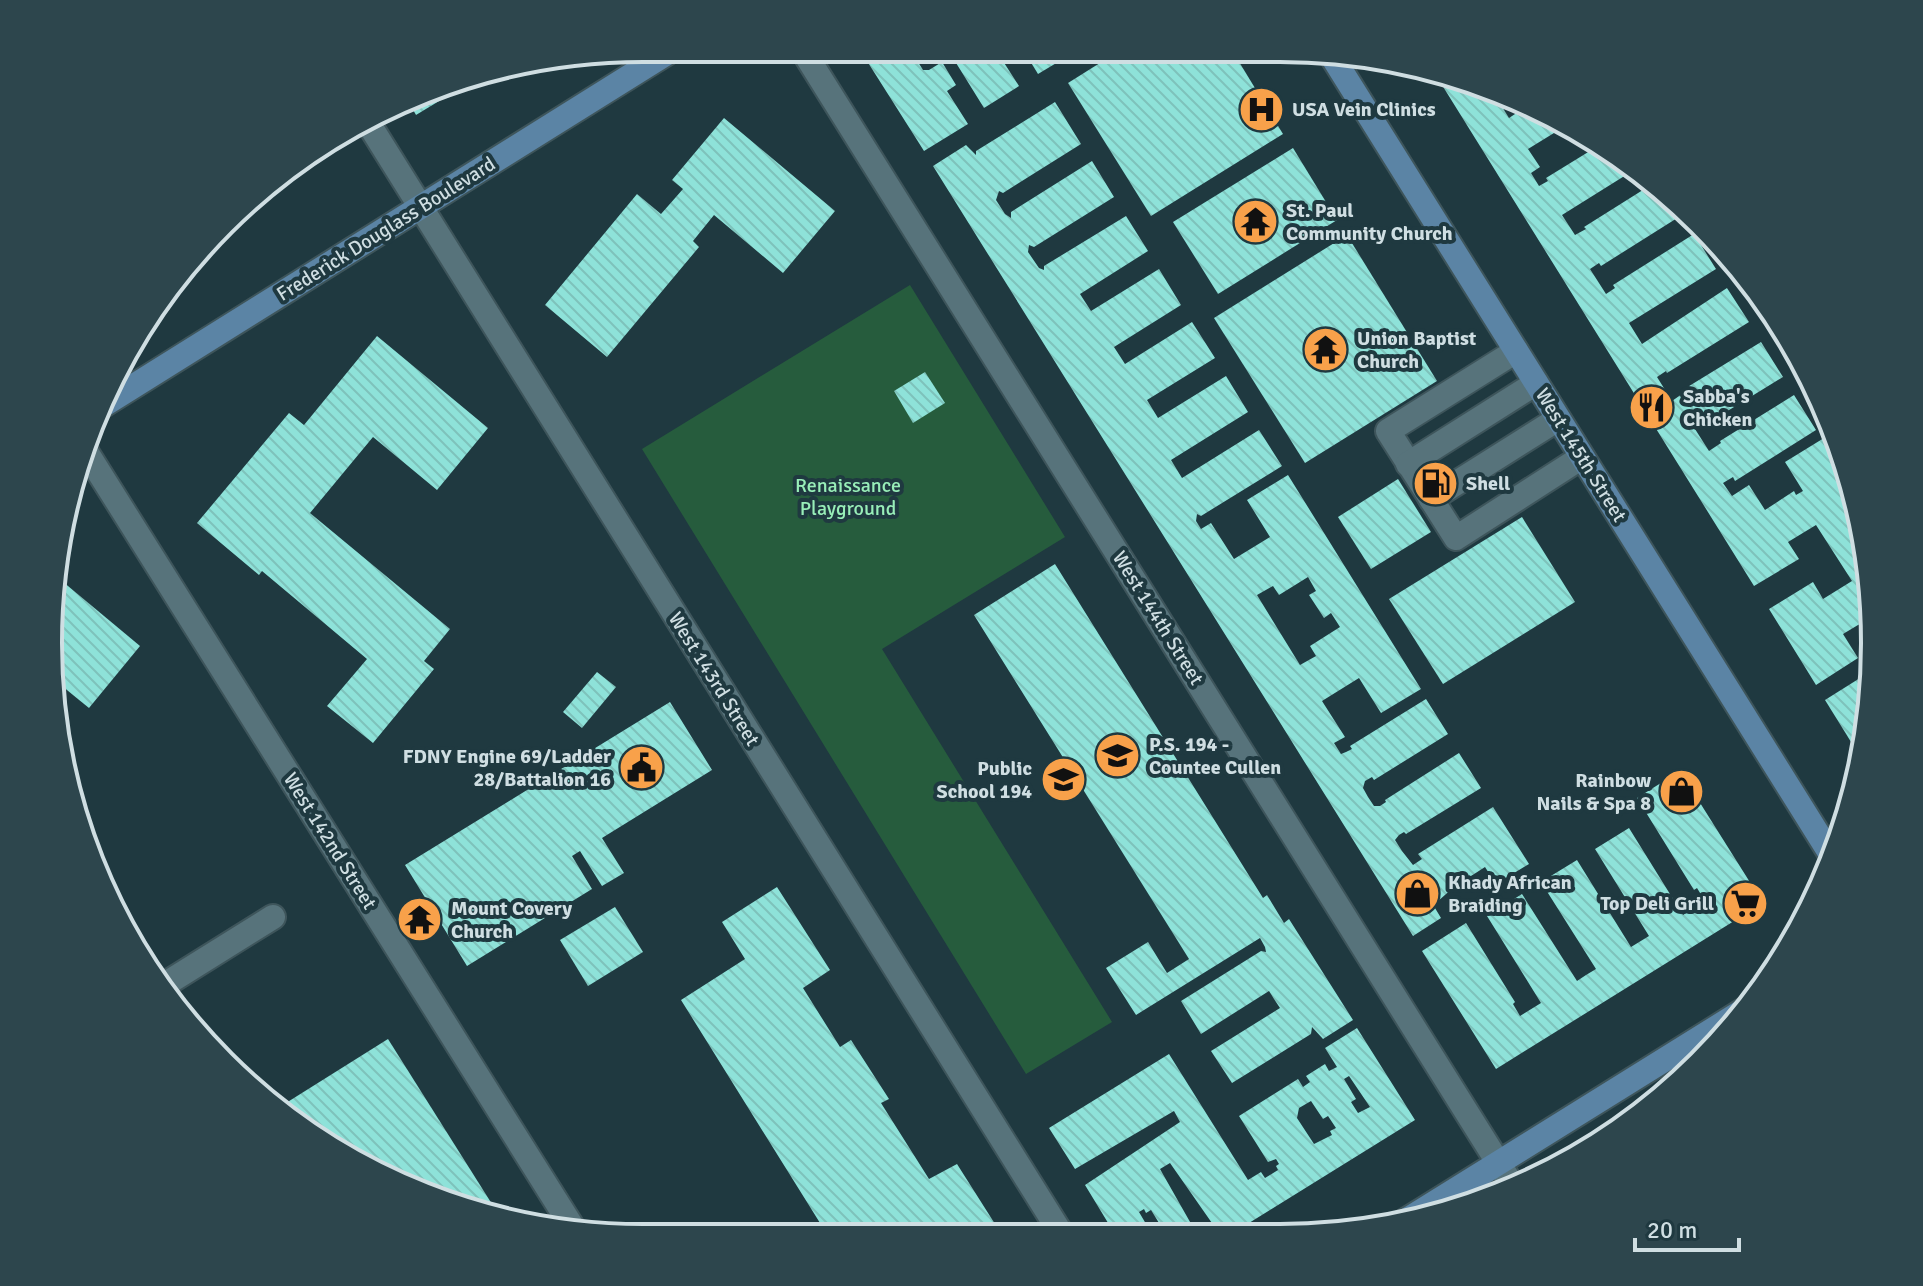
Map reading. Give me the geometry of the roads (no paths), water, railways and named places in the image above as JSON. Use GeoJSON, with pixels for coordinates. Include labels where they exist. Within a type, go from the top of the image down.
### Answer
{"type":"FeatureCollection","features":[{"type":"Feature","properties":{"kind":"main road","name":"Frederick Douglass Boulevard"},"geometry":{"type":"LineString","coordinates":[[117,396],[653,62]]}},
{"type":"Feature","properties":{"kind":"main road","name":"West 145th Street"},"geometry":{"type":"LineString","coordinates":[[1338,65],[1825,845]]}},
{"type":"Feature","properties":{"kind":"main road"},"geometry":{"type":"LineString","coordinates":[[1435,1202],[1715,1029]]}},
{"type":"Feature","properties":{"kind":"street","name":"West 144th Street"},"geometry":{"type":"LineString","coordinates":[[810,62],[1508,1177]]}},
{"type":"Feature","properties":{"kind":"street","name":"West 143rd Street"},"geometry":{"type":"LineString","coordinates":[[372,129],[1055,1224]]}},
{"type":"Feature","properties":{"kind":"street"},"geometry":{"type":"LineString","coordinates":[[1516,351],[1388,431],[1408,464],[1456,538],[1582,457]]}},
{"type":"Feature","properties":{"kind":"street"},"geometry":{"type":"LineString","coordinates":[[1408,464],[1536,383]]}},
{"type":"Feature","properties":{"kind":"street"},"geometry":{"type":"LineString","coordinates":[[1431,499],[1558,419]]}},
{"type":"Feature","properties":{"kind":"street","name":"West 142nd Street"},"geometry":{"type":"LineString","coordinates":[[92,461],[567,1219]]}},
{"type":"Feature","properties":{"kind":"street"},"geometry":{"type":"LineString","coordinates":[[171,981],[273,917]]}},
{"type":"Feature","properties":{"kind":"place","name":"USA Vein Clinics"},"geometry":{"type":"Point","coordinates":[1261,109]}},
{"type":"Feature","properties":{"kind":"place","name":"St. Paul Community Church"},"geometry":{"type":"Point","coordinates":[1255,221]}},
{"type":"Feature","properties":{"kind":"place","name":"Union Baptist Church"},"geometry":{"type":"Point","coordinates":[1326,350]}},
{"type":"Feature","properties":{"kind":"place","name":"Sabba's Chicken"},"geometry":{"type":"Point","coordinates":[1652,407]}},
{"type":"Feature","properties":{"kind":"place","name":"Shell"},"geometry":{"type":"Point","coordinates":[1435,483]}},
{"type":"Feature","properties":{"kind":"place","name":"P.S. 194 - Countee Cullen"},"geometry":{"type":"Point","coordinates":[1118,755]}},
{"type":"Feature","properties":{"kind":"place","name":"FDNY Engine 69/Ladder 28/Battalion 16"},"geometry":{"type":"Point","coordinates":[642,767]}},
{"type":"Feature","properties":{"kind":"place","name":"Public School 194"},"geometry":{"type":"Point","coordinates":[1063,779]}},
{"type":"Feature","properties":{"kind":"place","name":"Rainbow Nails & Spa 8"},"geometry":{"type":"Point","coordinates":[1682,791]}},
{"type":"Feature","properties":{"kind":"place","name":"Khady African Braiding"},"geometry":{"type":"Point","coordinates":[1417,893]}},
{"type":"Feature","properties":{"kind":"place","name":"Top Deli Grill"},"geometry":{"type":"Point","coordinates":[1745,903]}},
{"type":"Feature","properties":{"kind":"place","name":"Mount Covery Church"},"geometry":{"type":"Point","coordinates":[420,919]}},
{"type":"Feature","properties":{"kind":"park label","name":"Renaissance Playground"},"geometry":{"type":"Point","coordinates":[848,496]}}]}
